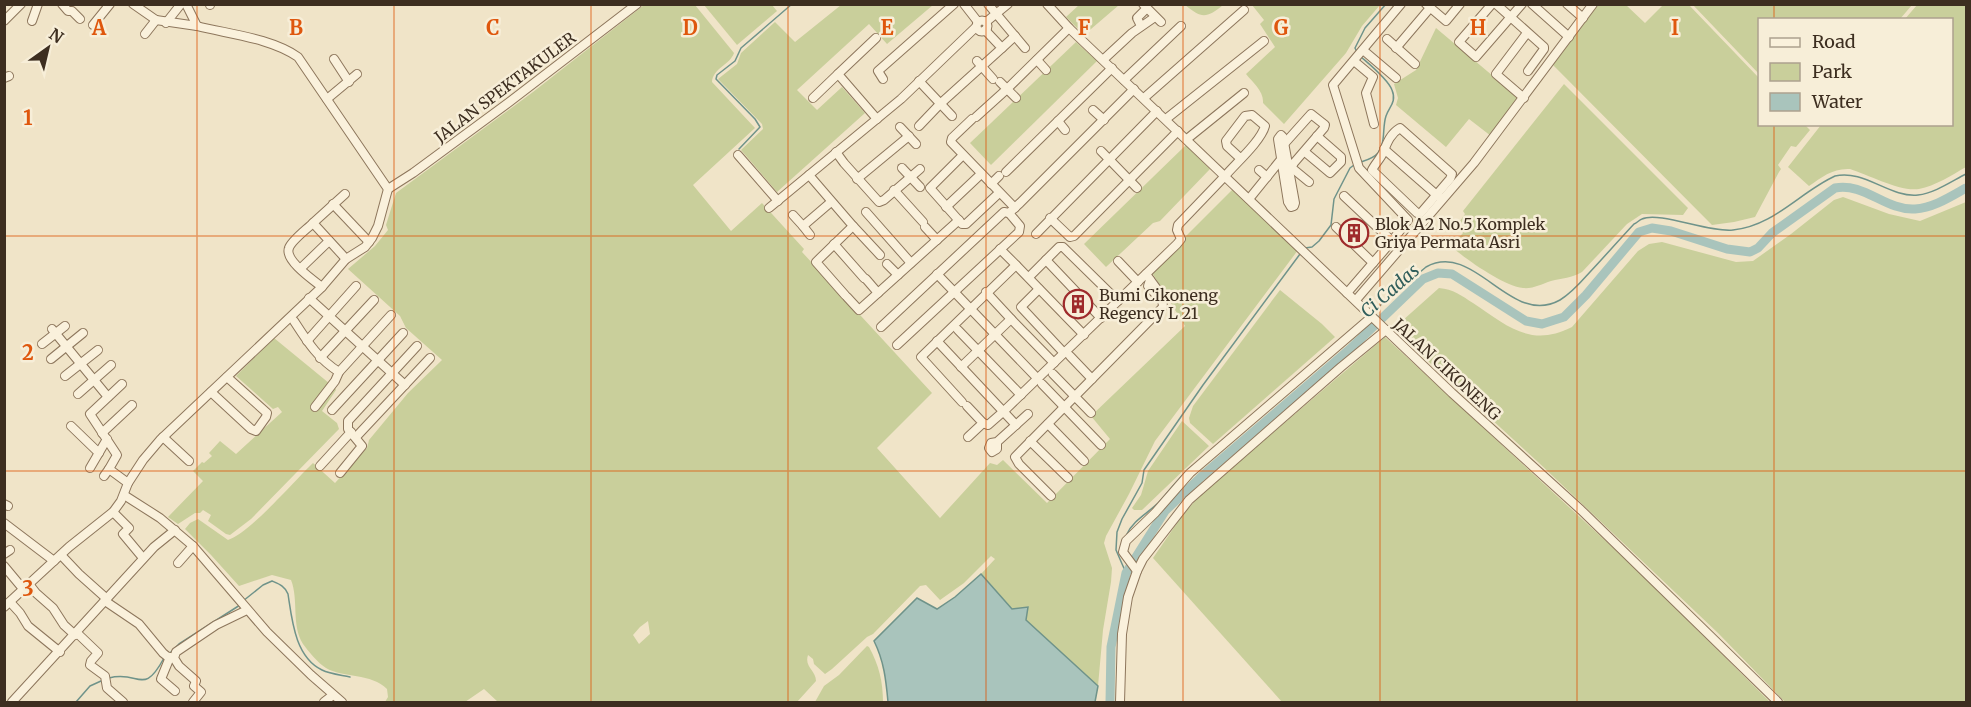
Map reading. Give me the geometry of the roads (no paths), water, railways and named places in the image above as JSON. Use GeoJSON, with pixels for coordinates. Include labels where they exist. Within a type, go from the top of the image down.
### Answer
{"type":"FeatureCollection","features":[{"type":"Feature","properties":{"kind":"street"},"geometry":{"type":"LineString","coordinates":[[5,19],[21,4]]}},
{"type":"Feature","properties":{"kind":"street"},"geometry":{"type":"LineString","coordinates":[[32,21],[38,4]]}},
{"type":"Feature","properties":{"kind":"street"},"geometry":{"type":"LineString","coordinates":[[62,4],[80,19]]}},
{"type":"Feature","properties":{"kind":"street"},"geometry":{"type":"LineString","coordinates":[[93,25],[110,4]]}},
{"type":"Feature","properties":{"kind":"street"},"geometry":{"type":"LineString","coordinates":[[60,652],[28,626],[20,614],[7,605],[54,561],[113,512],[142,460],[163,437],[309,298],[345,258],[369,242],[378,226],[388,189],[298,57],[291,52],[240,35],[156,20],[133,4]]}},
{"type":"Feature","properties":{"kind":"street"},"geometry":{"type":"LineString","coordinates":[[166,23],[181,4]]}},
{"type":"Feature","properties":{"kind":"street"},"geometry":{"type":"LineString","coordinates":[[186,4],[197,26]]}},
{"type":"Feature","properties":{"kind":"street","name":"JALAN SPEKTAKULER"},"geometry":{"type":"LineString","coordinates":[[388,189],[508,104],[637,4]]}},
{"type":"Feature","properties":{"kind":"street"},"geometry":{"type":"LineString","coordinates":[[883,79],[879,71],[954,4]]}},
{"type":"Feature","properties":{"kind":"street"},"geometry":{"type":"LineString","coordinates":[[963,4],[1002,48]]}},
{"type":"Feature","properties":{"kind":"street"},"geometry":{"type":"LineString","coordinates":[[988,4],[1025,48]]}},
{"type":"Feature","properties":{"kind":"street"},"geometry":{"type":"LineString","coordinates":[[770,208],[877,119],[981,25],[1008,4]]}},
{"type":"Feature","properties":{"kind":"street","name":"JALAN CIKONENG"},"geometry":{"type":"LineString","coordinates":[[1047,4],[1452,393],[1683,608],[1778,702]]}},
{"type":"Feature","properties":{"kind":"street"},"geometry":{"type":"LineString","coordinates":[[1347,293],[1408,222],[1359,168],[1332,85],[1401,4]]}},
{"type":"Feature","properties":{"kind":"street"},"geometry":{"type":"LineString","coordinates":[[1396,48],[1428,6],[1447,21],[1460,4]]}},
{"type":"Feature","properties":{"kind":"street"},"geometry":{"type":"LineString","coordinates":[[1522,4],[1511,17],[1476,57],[1459,42],[1494,4],[1511,17],[1544,48],[1527,71]]}},
{"type":"Feature","properties":{"kind":"street"},"geometry":{"type":"LineString","coordinates":[[1532,4],[1569,37]]}},
{"type":"Feature","properties":{"kind":"street"},"geometry":{"type":"LineString","coordinates":[[1567,4],[1583,18]]}},
{"type":"Feature","properties":{"kind":"street"},"geometry":{"type":"LineString","coordinates":[[1356,300],[1439,197],[1452,176],[1450,171],[1400,128],[1389,138],[1372,172],[1417,213],[1421,213],[1439,197],[1474,163],[1593,4]]}},
{"type":"Feature","properties":{"kind":"street"},"geometry":{"type":"LineString","coordinates":[[1104,59],[1141,26],[1158,19],[1145,7],[1137,18],[1141,26]]}},
{"type":"Feature","properties":{"kind":"street"},"geometry":{"type":"LineString","coordinates":[[1144,98],[1244,10]]}},
{"type":"Feature","properties":{"kind":"street"},"geometry":{"type":"LineString","coordinates":[[145,34],[156,20]]}},
{"type":"Feature","properties":{"kind":"street"},"geometry":{"type":"LineString","coordinates":[[1124,80],[1181,26]]}},
{"type":"Feature","properties":{"kind":"street"},"geometry":{"type":"LineString","coordinates":[[897,345],[1021,229],[999,193],[951,140],[1070,28]]}},
{"type":"Feature","properties":{"kind":"street"},"geometry":{"type":"LineString","coordinates":[[1524,98],[1496,74],[1527,33]]}},
{"type":"Feature","properties":{"kind":"street"},"geometry":{"type":"LineString","coordinates":[[919,126],[979,65],[1015,36]]}},
{"type":"Feature","properties":{"kind":"street"},"geometry":{"type":"LineString","coordinates":[[813,98],[876,38]]}},
{"type":"Feature","properties":{"kind":"street"},"geometry":{"type":"LineString","coordinates":[[1387,39],[1415,64]]}},
{"type":"Feature","properties":{"kind":"street"},"geometry":{"type":"LineString","coordinates":[[1166,119],[1264,40]]}},
{"type":"Feature","properties":{"kind":"street"},"geometry":{"type":"LineString","coordinates":[[1359,55],[1396,78]]}},
{"type":"Feature","properties":{"kind":"street"},"geometry":{"type":"LineString","coordinates":[[1359,55],[1373,77],[1366,94],[1374,124]]}},
{"type":"Feature","properties":{"kind":"street"},"geometry":{"type":"LineString","coordinates":[[334,59],[349,82]]}},
{"type":"Feature","properties":{"kind":"street"},"geometry":{"type":"LineString","coordinates":[[1037,60],[1046,70]]}},
{"type":"Feature","properties":{"kind":"street"},"geometry":{"type":"LineString","coordinates":[[979,65],[1016,98]]}},
{"type":"Feature","properties":{"kind":"street"},"geometry":{"type":"LineString","coordinates":[[991,184],[1112,68]]}},
{"type":"Feature","properties":{"kind":"street"},"geometry":{"type":"LineString","coordinates":[[327,99],[357,74]]}},
{"type":"Feature","properties":{"kind":"street"},"geometry":{"type":"LineString","coordinates":[[838,74],[877,119]]}},
{"type":"Feature","properties":{"kind":"street"},"geometry":{"type":"LineString","coordinates":[[919,81],[952,116]]}},
{"type":"Feature","properties":{"kind":"street"},"geometry":{"type":"LineString","coordinates":[[881,327],[1004,212],[1012,211],[1090,140],[1104,120],[1134,89]]}},
{"type":"Feature","properties":{"kind":"street"},"geometry":{"type":"LineString","coordinates":[[1187,140],[1244,93]]}},
{"type":"Feature","properties":{"kind":"street"},"geometry":{"type":"LineString","coordinates":[[1093,110],[1104,120]]}},
{"type":"Feature","properties":{"kind":"street"},"geometry":{"type":"LineString","coordinates":[[1036,234],[1158,111]]}},
{"type":"Feature","properties":{"kind":"street"},"geometry":{"type":"LineString","coordinates":[[1249,199],[1267,177],[1285,161],[1305,152],[1317,136],[1325,125],[1311,114],[1285,143],[1283,136],[1279,136],[1285,161],[1309,182]]}},
{"type":"Feature","properties":{"kind":"street"},"geometry":{"type":"LineString","coordinates":[[1016,264],[921,358],[983,423],[988,425],[1040,381],[1054,363],[1067,355],[1084,334],[1138,282],[1148,277],[1180,240],[1178,225],[1225,176],[1240,158],[1265,128],[1252,115],[1245,116],[1226,141],[1227,146],[1240,158]]}},
{"type":"Feature","properties":{"kind":"street"},"geometry":{"type":"LineString","coordinates":[[1058,121],[1065,130]]}},
{"type":"Feature","properties":{"kind":"street"},"geometry":{"type":"LineString","coordinates":[[900,127],[916,144]]}},
{"type":"Feature","properties":{"kind":"street"},"geometry":{"type":"LineString","coordinates":[[1050,218],[1072,237],[1178,130]]}},
{"type":"Feature","properties":{"kind":"street"},"geometry":{"type":"LineString","coordinates":[[857,179],[909,136]]}},
{"type":"Feature","properties":{"kind":"street"},"geometry":{"type":"LineString","coordinates":[[1317,136],[1342,158],[1324,180]]}},
{"type":"Feature","properties":{"kind":"street"},"geometry":{"type":"LineString","coordinates":[[1384,149],[1439,197]]}},
{"type":"Feature","properties":{"kind":"street"},"geometry":{"type":"LineString","coordinates":[[1101,151],[1137,188]]}},
{"type":"Feature","properties":{"kind":"street"},"geometry":{"type":"LineString","coordinates":[[836,152],[879,202],[920,169]]}},
{"type":"Feature","properties":{"kind":"street"},"geometry":{"type":"LineString","coordinates":[[1305,152],[1330,173]]}},
{"type":"Feature","properties":{"kind":"street"},"geometry":{"type":"LineString","coordinates":[[738,155],[778,201]]}},
{"type":"Feature","properties":{"kind":"street"},"geometry":{"type":"LineString","coordinates":[[963,155],[930,187],[958,220],[966,224],[999,193]]}},
{"type":"Feature","properties":{"kind":"street"},"geometry":{"type":"LineString","coordinates":[[902,168],[920,187]]}},
{"type":"Feature","properties":{"kind":"street"},"geometry":{"type":"LineString","coordinates":[[1259,170],[1267,177]]}},
{"type":"Feature","properties":{"kind":"street"},"geometry":{"type":"LineString","coordinates":[[946,207],[981,174]]}},
{"type":"Feature","properties":{"kind":"street"},"geometry":{"type":"LineString","coordinates":[[809,175],[880,255]]}},
{"type":"Feature","properties":{"kind":"street"},"geometry":{"type":"LineString","coordinates":[[894,190],[937,240]]}},
{"type":"Feature","properties":{"kind":"street"},"geometry":{"type":"LineString","coordinates":[[320,285],[291,260],[289,248],[345,194]]}},
{"type":"Feature","properties":{"kind":"street"},"geometry":{"type":"LineString","coordinates":[[1344,196],[1392,242]]}},
{"type":"Feature","properties":{"kind":"street"},"geometry":{"type":"LineString","coordinates":[[803,226],[831,202]]}},
{"type":"Feature","properties":{"kind":"street"},"geometry":{"type":"LineString","coordinates":[[333,204],[369,242]]}},
{"type":"Feature","properties":{"kind":"street"},"geometry":{"type":"LineString","coordinates":[[866,212],[911,263]]}},
{"type":"Feature","properties":{"kind":"street"},"geometry":{"type":"LineString","coordinates":[[793,215],[810,235]]}},
{"type":"Feature","properties":{"kind":"street"},"geometry":{"type":"LineString","coordinates":[[853,226],[816,262],[859,310],[958,220]]}},
{"type":"Feature","properties":{"kind":"street"},"geometry":{"type":"LineString","coordinates":[[313,223],[345,258]]}},
{"type":"Feature","properties":{"kind":"street"},"geometry":{"type":"LineString","coordinates":[[1336,227],[1373,262]]}},
{"type":"Feature","properties":{"kind":"street"},"geometry":{"type":"LineString","coordinates":[[301,268],[329,241]]}},
{"type":"Feature","properties":{"kind":"street"},"geometry":{"type":"LineString","coordinates":[[834,244],[878,293]]}},
{"type":"Feature","properties":{"kind":"street"},"geometry":{"type":"LineString","coordinates":[[1029,277],[1059,247],[1063,247],[1118,301]]}},
{"type":"Feature","properties":{"kind":"street"},"geometry":{"type":"LineString","coordinates":[[1000,249],[1084,334]]}},
{"type":"Feature","properties":{"kind":"street"},"geometry":{"type":"LineString","coordinates":[[1046,260],[1101,318]]}},
{"type":"Feature","properties":{"kind":"street"},"geometry":{"type":"LineString","coordinates":[[1118,261],[1138,282]]}},
{"type":"Feature","properties":{"kind":"street"},"geometry":{"type":"LineString","coordinates":[[887,264],[898,275]]}},
{"type":"Feature","properties":{"kind":"street"},"geometry":{"type":"LineString","coordinates":[[937,274],[1101,445]]}},
{"type":"Feature","properties":{"kind":"street"},"geometry":{"type":"LineString","coordinates":[[1051,496],[1015,459],[1016,454],[1163,307],[1164,302],[1148,286],[1148,277]]}},
{"type":"Feature","properties":{"kind":"street"},"geometry":{"type":"LineString","coordinates":[[307,341],[356,286]]}},
{"type":"Feature","properties":{"kind":"street"},"geometry":{"type":"LineString","coordinates":[[1039,289],[1021,307],[1092,379]]}},
{"type":"Feature","properties":{"kind":"street"},"geometry":{"type":"LineString","coordinates":[[986,292],[1054,363]]}},
{"type":"Feature","properties":{"kind":"street"},"geometry":{"type":"LineString","coordinates":[[309,298],[405,385]]}},
{"type":"Feature","properties":{"kind":"street"},"geometry":{"type":"LineString","coordinates":[[320,358],[374,300]]}},
{"type":"Feature","properties":{"kind":"street"},"geometry":{"type":"LineString","coordinates":[[315,407],[339,372],[391,315]]}},
{"type":"Feature","properties":{"kind":"street"},"geometry":{"type":"LineString","coordinates":[[1136,569],[1124,555],[1123,549],[1126,541],[1155,513],[1190,473],[1372,316]]}},
{"type":"Feature","properties":{"kind":"street"},"geometry":{"type":"LineString","coordinates":[[961,367],[1011,319]]}},
{"type":"Feature","properties":{"kind":"street"},"geometry":{"type":"LineString","coordinates":[[294,321],[320,358],[339,372]]}},
{"type":"Feature","properties":{"kind":"street"},"geometry":{"type":"LineString","coordinates":[[42,344],[54,331],[65,326]]}},
{"type":"Feature","properties":{"kind":"street"},"geometry":{"type":"LineString","coordinates":[[1120,702],[1122,634],[1128,597],[1136,569],[1189,500],[1385,329]]}},
{"type":"Feature","properties":{"kind":"street"},"geometry":{"type":"LineString","coordinates":[[958,330],[1021,395]]}},
{"type":"Feature","properties":{"kind":"street"},"geometry":{"type":"LineString","coordinates":[[54,331],[108,397]]}},
{"type":"Feature","properties":{"kind":"street"},"geometry":{"type":"LineString","coordinates":[[51,359],[83,333]]}},
{"type":"Feature","properties":{"kind":"street"},"geometry":{"type":"LineString","coordinates":[[332,410],[403,333]]}},
{"type":"Feature","properties":{"kind":"street"},"geometry":{"type":"LineString","coordinates":[[937,340],[1016,425]]}},
{"type":"Feature","properties":{"kind":"street"},"geometry":{"type":"LineString","coordinates":[[340,473],[362,447],[362,443],[347,427],[348,421],[417,346]]}},
{"type":"Feature","properties":{"kind":"street"},"geometry":{"type":"LineString","coordinates":[[65,376],[98,350]]}},
{"type":"Feature","properties":{"kind":"street"},"geometry":{"type":"LineString","coordinates":[[320,466],[430,358]]}},
{"type":"Feature","properties":{"kind":"street"},"geometry":{"type":"LineString","coordinates":[[78,394],[111,365]]}},
{"type":"Feature","properties":{"kind":"street"},"geometry":{"type":"LineString","coordinates":[[1053,374],[1091,413]]}},
{"type":"Feature","properties":{"kind":"street"},"geometry":{"type":"LineString","coordinates":[[211,392],[256,431],[267,417],[265,411],[227,377]]}},
{"type":"Feature","properties":{"kind":"street"},"geometry":{"type":"LineString","coordinates":[[122,384],[90,414],[118,455],[107,473],[128,483]]}},
{"type":"Feature","properties":{"kind":"street"},"geometry":{"type":"LineString","coordinates":[[90,468],[99,453],[104,436],[132,405]]}},
{"type":"Feature","properties":{"kind":"street"},"geometry":{"type":"LineString","coordinates":[[998,442],[1028,414]]}},
{"type":"Feature","properties":{"kind":"street"},"geometry":{"type":"LineString","coordinates":[[968,437],[983,423]]}},
{"type":"Feature","properties":{"kind":"street"},"geometry":{"type":"LineString","coordinates":[[1048,424],[1084,461]]}},
{"type":"Feature","properties":{"kind":"street"},"geometry":{"type":"LineString","coordinates":[[71,426],[99,453]]}},
{"type":"Feature","properties":{"kind":"street"},"geometry":{"type":"LineString","coordinates":[[163,437],[189,461]]}},
{"type":"Feature","properties":{"kind":"street"},"geometry":{"type":"LineString","coordinates":[[1030,441],[1068,478]]}},
{"type":"Feature","properties":{"kind":"street"},"geometry":{"type":"LineString","coordinates":[[124,495],[152,513],[193,546],[267,632],[342,702]]}},
{"type":"Feature","properties":{"kind":"street"},"geometry":{"type":"LineString","coordinates":[[113,512],[129,528],[123,534],[143,558]]}},
{"type":"Feature","properties":{"kind":"street"},"geometry":{"type":"LineString","coordinates":[[4,524],[18,532],[54,561]]}},
{"type":"Feature","properties":{"kind":"street"},"geometry":{"type":"LineString","coordinates":[[12,702],[60,652],[143,558],[156,550],[175,530]]}},
{"type":"Feature","properties":{"kind":"street"},"geometry":{"type":"LineString","coordinates":[[178,563],[193,546]]}},
{"type":"Feature","properties":{"kind":"street"},"geometry":{"type":"LineString","coordinates":[[61,555],[106,600],[139,624],[196,681],[194,687],[201,692],[193,702]]}},
{"type":"Feature","properties":{"kind":"street"},"geometry":{"type":"LineString","coordinates":[[4,566],[53,608],[64,626],[98,653],[90,665],[106,680],[109,690],[123,702]]}},
{"type":"Feature","properties":{"kind":"street"},"geometry":{"type":"LineString","coordinates":[[175,691],[160,679],[169,656],[216,625],[247,609]]}},
{"type":"Feature","properties":{"kind":"street"},"geometry":{"type":"LineString","coordinates":[[324,702],[333,695]]}},
{"type":"Feature","properties":{"kind":"water"},"geometry":{"type":"Polygon","coordinates":[[[981,574],[1012,609],[1028,607],[1026,620],[1098,686],[1095,702],[888,702],[882,663],[874,641],[917,598],[937,609],[955,597],[981,574]]]}},
{"type":"Feature","properties":{"kind":"waterway"},"geometry":{"type":"LineString","coordinates":[[739,149],[760,127],[716,79],[717,75],[735,61],[741,48],[792,4]]}},
{"type":"Feature","properties":{"kind":"waterway"},"geometry":{"type":"LineString","coordinates":[[1357,52],[1355,48],[1365,28],[1386,4]]}},
{"type":"Feature","properties":{"kind":"waterway"},"geometry":{"type":"LineString","coordinates":[[1360,56],[1387,81],[1394,98],[1386,116],[1383,140],[1378,153],[1361,162]]}},
{"type":"Feature","properties":{"kind":"waterway"},"geometry":{"type":"LineString","coordinates":[[1305,248],[1312,247],[1319,241],[1331,225],[1334,199],[1350,168],[1354,165]]}},
{"type":"Feature","properties":{"kind":"waterway"},"geometry":{"type":"LineString","coordinates":[[1376,309],[1426,267],[1444,262],[1461,265],[1509,295],[1525,303],[1542,306],[1560,300],[1572,291],[1634,224],[1642,219],[1660,218],[1733,230],[1761,222],[1835,176],[1856,176],[1897,192],[1918,195],[1937,189],[1966,174]]}},
{"type":"Feature","properties":{"kind":"waterway","name":"Ci Cadas"},"geometry":{"type":"LineString","coordinates":[[1110,702],[1111,647],[1126,573],[1165,511],[1202,476],[1350,349],[1423,279],[1438,273],[1452,274],[1526,321],[1542,324],[1564,317],[1586,295],[1639,232],[1652,228],[1671,231],[1727,249],[1750,252],[1758,248],[1772,233],[1835,188],[1856,189],[1894,206],[1915,209],[1935,204],[1966,188]]}},
{"type":"Feature","properties":{"kind":"waterway"},"geometry":{"type":"LineString","coordinates":[[1126,573],[1116,550],[1117,532],[1142,483],[1144,470],[1203,385],[1300,254]]}},
{"type":"Feature","properties":{"kind":"waterway"},"geometry":{"type":"LineString","coordinates":[[1127,534],[1133,524],[1160,501],[1192,466]]}},
{"type":"Feature","properties":{"kind":"waterway"},"geometry":{"type":"LineString","coordinates":[[243,601],[263,585],[272,581],[282,586],[288,594],[296,637],[306,656],[322,670],[350,677]]}},
{"type":"Feature","properties":{"kind":"waterway"},"geometry":{"type":"LineString","coordinates":[[170,653],[179,644],[240,605]]}},
{"type":"Feature","properties":{"kind":"waterway"},"geometry":{"type":"LineString","coordinates":[[109,678],[119,676],[146,679],[157,670],[164,658]]}},
{"type":"Feature","properties":{"kind":"waterway"},"geometry":{"type":"LineString","coordinates":[[76,702],[90,686],[101,681]]}},
{"type":"Feature","properties":{"kind":"place","name":"Blok A2 No.5 Komplek Griya Permata Asri"},"geometry":{"type":"Point","coordinates":[1354,233]}},
{"type":"Feature","properties":{"kind":"place","name":"Bumi Cikoneng Regency L 21"},"geometry":{"type":"Point","coordinates":[1078,304]}}]}
